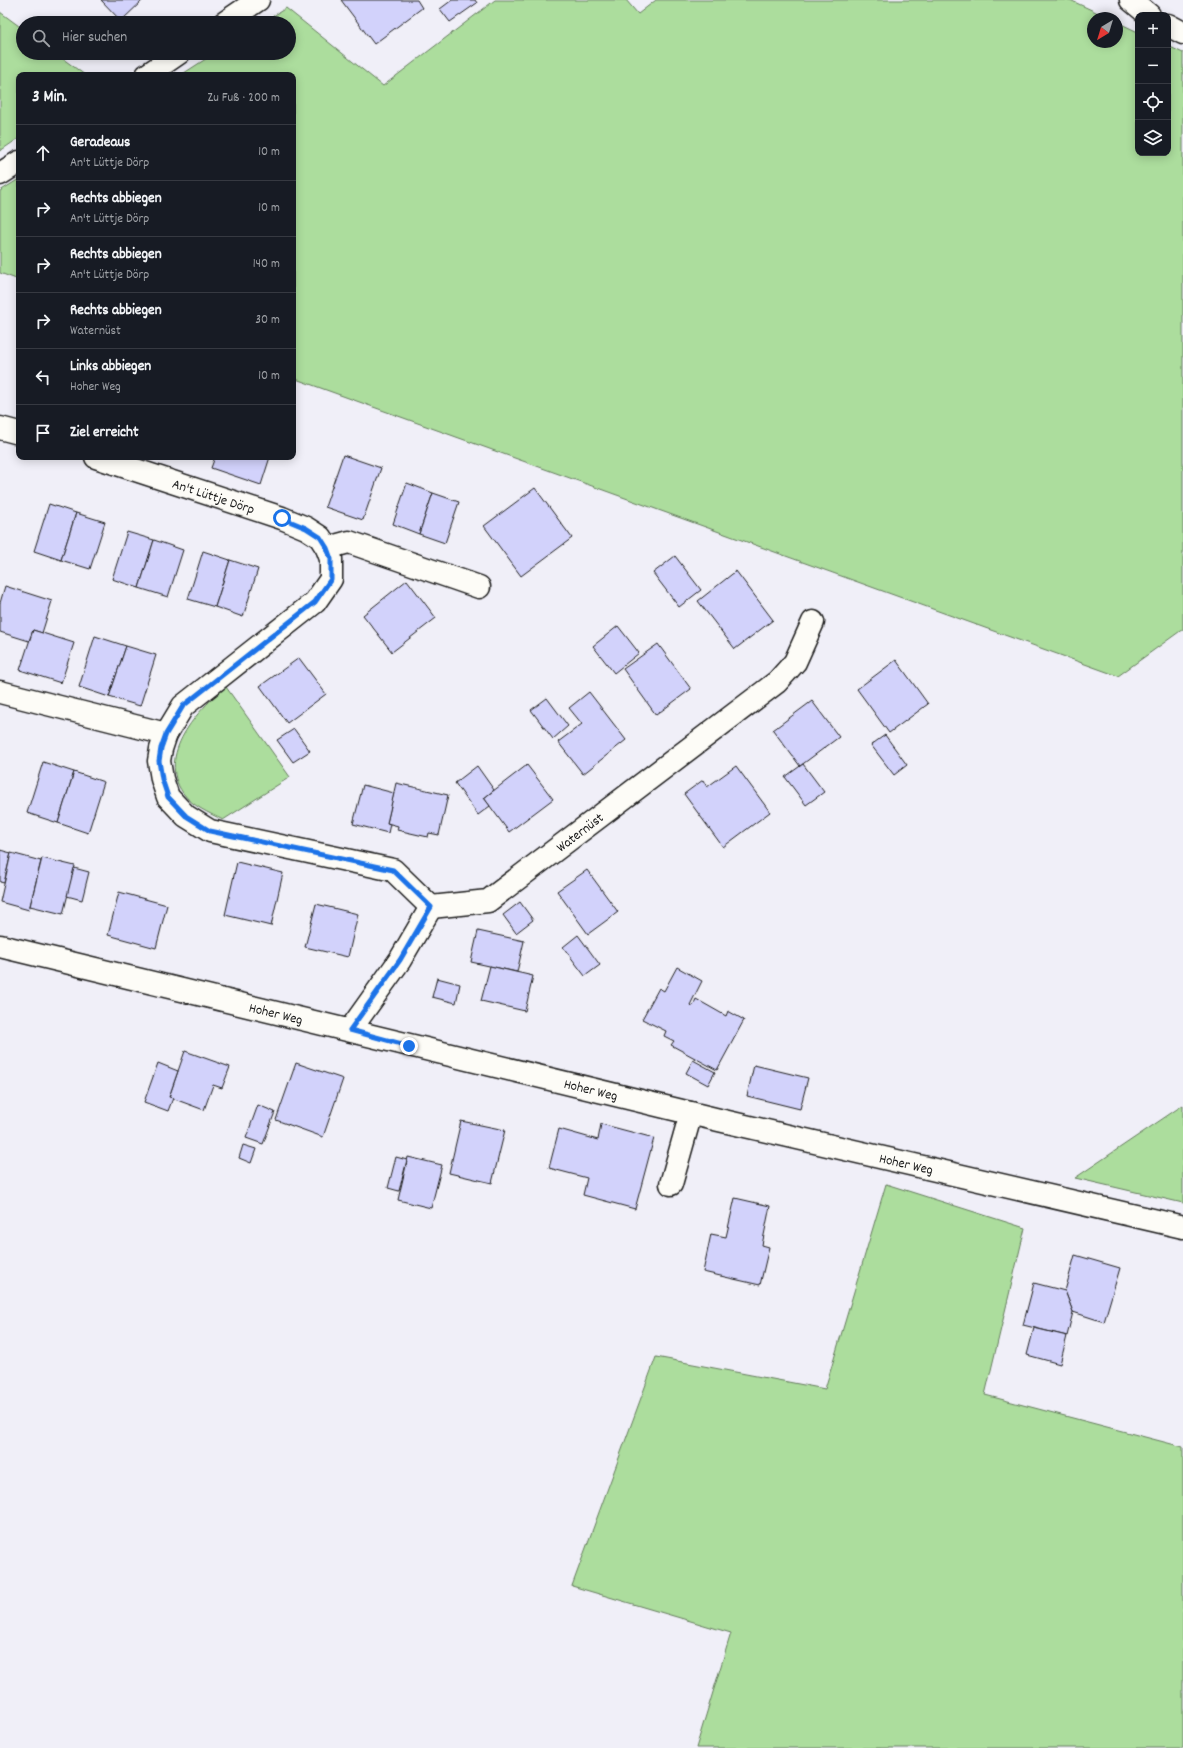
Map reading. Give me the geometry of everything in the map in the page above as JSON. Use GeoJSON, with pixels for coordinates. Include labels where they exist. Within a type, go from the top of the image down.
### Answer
{"type":"FeatureCollection","features":[{"type":"Feature","properties":{"kind":"street"},"geometry":{"type":"LineString","coordinates":[[234,16],[258,0]]}},
{"type":"Feature","properties":{"kind":"street"},"geometry":{"type":"LineString","coordinates":[[1131,0],[1145,12]]}},
{"type":"Feature","properties":{"kind":"street"},"geometry":{"type":"LineString","coordinates":[[1171,27],[1183,33]]}},
{"type":"Feature","properties":{"kind":"street"},"geometry":{"type":"LineString","coordinates":[[151,72],[169,60]]}},
{"type":"Feature","properties":{"kind":"street"},"geometry":{"type":"LineString","coordinates":[[0,174],[16,164]]}},
{"type":"Feature","properties":{"kind":"street"},"geometry":{"type":"LineString","coordinates":[[0,428],[16,432]]}},
{"type":"Feature","properties":{"kind":"street","name":"An't Lüttje Dörp"},"geometry":{"type":"LineString","coordinates":[[105,460],[282,518],[306,528],[320,537],[327,548],[331,559],[331,579],[315,602],[183,706],[166,734],[161,748],[159,761],[162,779],[168,797],[186,816],[198,825],[210,831],[393,870],[431,907]]}},
{"type":"Feature","properties":{"kind":"street"},"geometry":{"type":"LineString","coordinates":[[327,548],[349,542],[479,587]]}},
{"type":"Feature","properties":{"kind":"street","name":"Waternüst"},"geometry":{"type":"LineString","coordinates":[[431,907],[488,901],[777,682],[795,662],[813,622]]}},
{"type":"Feature","properties":{"kind":"street"},"geometry":{"type":"LineString","coordinates":[[0,692],[166,734]]}},
{"type":"Feature","properties":{"kind":"street"},"geometry":{"type":"LineString","coordinates":[[350,1030],[400,960],[431,907]]}},
{"type":"Feature","properties":{"kind":"street","name":"Hoher Weg"},"geometry":{"type":"LineString","coordinates":[[0,946],[350,1030],[417,1048],[1183,1228]]}},
{"type":"Feature","properties":{"kind":"street"},"geometry":{"type":"LineString","coordinates":[[671,1184],[691,1113]]}},
{"type":"Feature","properties":{"kind":"green space"},"geometry":{"type":"Polygon","coordinates":[[[495,0],[626,0],[638,14],[656,0],[1070,0],[1096,12],[1087,12],[1087,48],[1123,48],[1123,25],[1135,31],[1135,156],[1171,156],[1171,47],[1183,53],[1183,629],[1118,676],[296,379],[296,72],[186,72],[204,60],[296,60],[296,16],[383,86],[495,0]]]}},
{"type":"Feature","properties":{"kind":"green space"},"geometry":{"type":"Polygon","coordinates":[[[286,8],[296,16],[273,16],[286,8]]]}},
{"type":"Feature","properties":{"kind":"green space"},"geometry":{"type":"Polygon","coordinates":[[[0,12],[16,24],[16,60],[65,60],[81,72],[16,72],[16,140],[0,151],[0,12]]]}},
{"type":"Feature","properties":{"kind":"green space"},"geometry":{"type":"Polygon","coordinates":[[[16,181],[16,279],[0,273],[0,191],[16,181]]]}},
{"type":"Feature","properties":{"kind":"green space"},"geometry":{"type":"Polygon","coordinates":[[[226,687],[290,777],[223,820],[201,809],[187,798],[176,778],[174,764],[177,749],[193,720],[215,696],[226,687]]]}},
{"type":"Feature","properties":{"kind":"green space"},"geometry":{"type":"Polygon","coordinates":[[[1183,1105],[1183,1203],[1075,1178],[1183,1105]]]}},
{"type":"Feature","properties":{"kind":"green space"},"geometry":{"type":"Polygon","coordinates":[[[886,1184],[1025,1228],[985,1395],[1183,1447],[1183,1748],[696,1748],[731,1633],[572,1586],[656,1357],[825,1389],[886,1184]]]}},
{"type":"Feature","properties":{"kind":"building"},"geometry":{"type":"Polygon","coordinates":[[[101,0],[143,0],[126,16],[116,16],[101,0]]]}},
{"type":"Feature","properties":{"kind":"building"},"geometry":{"type":"Polygon","coordinates":[[[341,0],[417,0],[422,8],[374,44],[341,0]]]}},
{"type":"Feature","properties":{"kind":"building"},"geometry":{"type":"Polygon","coordinates":[[[452,0],[475,0],[477,3],[450,22],[440,9],[452,0]]]}},
{"type":"Feature","properties":{"kind":"building"},"geometry":{"type":"Polygon","coordinates":[[[343,455],[381,468],[363,520],[325,507],[343,455]]]}},
{"type":"Feature","properties":{"kind":"building"},"geometry":{"type":"Polygon","coordinates":[[[214,460],[269,460],[261,485],[211,468],[214,460]]]}},
{"type":"Feature","properties":{"kind":"building"},"geometry":{"type":"Polygon","coordinates":[[[407,483],[433,493],[419,534],[393,524],[407,483]]]}},
{"type":"Feature","properties":{"kind":"building"},"geometry":{"type":"Polygon","coordinates":[[[535,488],[572,538],[521,576],[484,526],[535,488]]]}},
{"type":"Feature","properties":{"kind":"building"},"geometry":{"type":"Polygon","coordinates":[[[433,493],[459,502],[445,543],[419,534],[433,493]]]}},
{"type":"Feature","properties":{"kind":"building"},"geometry":{"type":"Polygon","coordinates":[[[49,504],[76,513],[61,560],[34,551],[49,504]]]}},
{"type":"Feature","properties":{"kind":"building"},"geometry":{"type":"Polygon","coordinates":[[[76,513],[105,522],[90,569],[61,560],[76,513]]]}},
{"type":"Feature","properties":{"kind":"building"},"geometry":{"type":"Polygon","coordinates":[[[127,532],[154,540],[139,588],[112,579],[127,532]]]}},
{"type":"Feature","properties":{"kind":"building"},"geometry":{"type":"Polygon","coordinates":[[[154,540],[183,550],[168,597],[139,588],[154,540]]]}},
{"type":"Feature","properties":{"kind":"building"},"geometry":{"type":"Polygon","coordinates":[[[203,551],[230,560],[215,607],[188,599],[203,551]]]}},
{"type":"Feature","properties":{"kind":"building"},"geometry":{"type":"Polygon","coordinates":[[[675,556],[701,590],[679,607],[653,573],[675,556]]]}},
{"type":"Feature","properties":{"kind":"building"},"geometry":{"type":"Polygon","coordinates":[[[230,560],[258,569],[243,617],[215,607],[230,560]]]}},
{"type":"Feature","properties":{"kind":"building"},"geometry":{"type":"Polygon","coordinates":[[[736,571],[773,620],[735,649],[698,601],[736,571]]]}},
{"type":"Feature","properties":{"kind":"building"},"geometry":{"type":"Polygon","coordinates":[[[407,580],[436,618],[392,652],[363,615],[407,580]]]}},
{"type":"Feature","properties":{"kind":"building"},"geometry":{"type":"Polygon","coordinates":[[[5,586],[52,601],[42,633],[33,630],[29,641],[0,632],[0,603],[5,586]]]}},
{"type":"Feature","properties":{"kind":"building"},"geometry":{"type":"Polygon","coordinates":[[[618,626],[639,653],[614,673],[593,646],[618,626]]]}},
{"type":"Feature","properties":{"kind":"building"},"geometry":{"type":"Polygon","coordinates":[[[33,630],[74,643],[61,683],[20,670],[33,630]]]}},
{"type":"Feature","properties":{"kind":"building"},"geometry":{"type":"Polygon","coordinates":[[[95,636],[126,646],[109,697],[79,687],[95,636]]]}},
{"type":"Feature","properties":{"kind":"building"},"geometry":{"type":"Polygon","coordinates":[[[658,644],[691,689],[656,715],[623,669],[658,644]]]}},
{"type":"Feature","properties":{"kind":"building"},"geometry":{"type":"Polygon","coordinates":[[[126,646],[156,655],[140,706],[109,697],[126,646]]]}},
{"type":"Feature","properties":{"kind":"building"},"geometry":{"type":"Polygon","coordinates":[[[299,658],[326,694],[287,723],[260,686],[299,658]]]}},
{"type":"Feature","properties":{"kind":"building"},"geometry":{"type":"Polygon","coordinates":[[[896,660],[928,704],[889,733],[857,689],[896,660]]]}},
{"type":"Feature","properties":{"kind":"building"},"geometry":{"type":"Polygon","coordinates":[[[589,692],[626,740],[583,774],[558,742],[582,724],[569,708],[589,692]]]}},
{"type":"Feature","properties":{"kind":"building"},"geometry":{"type":"Polygon","coordinates":[[[547,698],[568,726],[553,739],[531,710],[547,698]]]}},
{"type":"Feature","properties":{"kind":"building"},"geometry":{"type":"Polygon","coordinates":[[[812,701],[839,737],[800,766],[773,730],[812,701]]]}},
{"type":"Feature","properties":{"kind":"building"},"geometry":{"type":"Polygon","coordinates":[[[294,729],[310,751],[293,762],[277,740],[294,729]]]}},
{"type":"Feature","properties":{"kind":"building"},"geometry":{"type":"Polygon","coordinates":[[[885,735],[907,765],[894,775],[871,745],[885,735]]]}},
{"type":"Feature","properties":{"kind":"building"},"geometry":{"type":"Polygon","coordinates":[[[43,762],[74,772],[58,823],[27,813],[43,762]]]}},
{"type":"Feature","properties":{"kind":"building"},"geometry":{"type":"Polygon","coordinates":[[[803,764],[824,792],[806,805],[785,777],[803,764]]]}},
{"type":"Feature","properties":{"kind":"building"},"geometry":{"type":"Polygon","coordinates":[[[527,765],[553,799],[509,832],[484,798],[527,765]]]}},
{"type":"Feature","properties":{"kind":"building"},"geometry":{"type":"Polygon","coordinates":[[[477,766],[494,790],[484,798],[490,806],[478,815],[455,783],[477,766]]]}},
{"type":"Feature","properties":{"kind":"building"},"geometry":{"type":"Polygon","coordinates":[[[736,766],[770,812],[723,847],[684,794],[703,780],[707,787],[736,766]]]}},
{"type":"Feature","properties":{"kind":"building"},"geometry":{"type":"Polygon","coordinates":[[[74,772],[104,782],[88,833],[58,823],[74,772]]]}},
{"type":"Feature","properties":{"kind":"building"},"geometry":{"type":"Polygon","coordinates":[[[396,783],[448,795],[439,835],[429,833],[428,837],[397,830],[398,826],[387,823],[396,783]]]}},
{"type":"Feature","properties":{"kind":"building"},"geometry":{"type":"Polygon","coordinates":[[[363,785],[394,793],[387,823],[390,824],[388,833],[353,824],[363,785]]]}},
{"type":"Feature","properties":{"kind":"building"},"geometry":{"type":"Polygon","coordinates":[[[0,850],[11,853],[4,883],[0,882],[0,850]]]}},
{"type":"Feature","properties":{"kind":"building"},"geometry":{"type":"Polygon","coordinates":[[[11,853],[41,861],[29,910],[0,902],[11,853]]]}},
{"type":"Feature","properties":{"kind":"building"},"geometry":{"type":"Polygon","coordinates":[[[42,858],[75,866],[63,914],[30,906],[42,858]]]}},
{"type":"Feature","properties":{"kind":"building"},"geometry":{"type":"Polygon","coordinates":[[[237,862],[283,873],[271,926],[225,915],[237,862]]]}},
{"type":"Feature","properties":{"kind":"building"},"geometry":{"type":"Polygon","coordinates":[[[74,868],[89,872],[82,900],[67,896],[74,868]]]}},
{"type":"Feature","properties":{"kind":"building"},"geometry":{"type":"Polygon","coordinates":[[[587,870],[618,912],[588,934],[557,891],[587,870]]]}},
{"type":"Feature","properties":{"kind":"building"},"geometry":{"type":"Polygon","coordinates":[[[119,892],[167,905],[156,948],[108,935],[119,892]]]}},
{"type":"Feature","properties":{"kind":"building"},"geometry":{"type":"Polygon","coordinates":[[[520,902],[533,920],[516,933],[503,915],[520,902]]]}},
{"type":"Feature","properties":{"kind":"building"},"geometry":{"type":"Polygon","coordinates":[[[316,904],[358,914],[348,957],[305,947],[316,904]]]}},
{"type":"Feature","properties":{"kind":"building"},"geometry":{"type":"Polygon","coordinates":[[[478,931],[524,941],[517,972],[471,962],[478,931]]]}},
{"type":"Feature","properties":{"kind":"building"},"geometry":{"type":"Polygon","coordinates":[[[578,935],[600,965],[585,976],[563,947],[578,935]]]}},
{"type":"Feature","properties":{"kind":"building"},"geometry":{"type":"Polygon","coordinates":[[[490,966],[533,976],[525,1011],[481,1001],[490,966]]]}},
{"type":"Feature","properties":{"kind":"building"},"geometry":{"type":"Polygon","coordinates":[[[677,967],[702,981],[690,1005],[693,1006],[696,999],[726,1016],[728,1011],[744,1020],[717,1070],[671,1045],[674,1041],[664,1036],[666,1031],[642,1019],[659,988],[664,991],[677,967]]]}},
{"type":"Feature","properties":{"kind":"building"},"geometry":{"type":"Polygon","coordinates":[[[437,978],[460,984],[456,1003],[432,997],[437,978]]]}},
{"type":"Feature","properties":{"kind":"building"},"geometry":{"type":"Polygon","coordinates":[[[185,1051],[230,1067],[222,1088],[213,1085],[204,1110],[169,1097],[185,1051]]]}},
{"type":"Feature","properties":{"kind":"building"},"geometry":{"type":"Polygon","coordinates":[[[693,1060],[715,1072],[708,1085],[686,1073],[693,1060]]]}},
{"type":"Feature","properties":{"kind":"building"},"geometry":{"type":"Polygon","coordinates":[[[158,1063],[178,1071],[169,1097],[173,1098],[168,1111],[144,1102],[158,1063]]]}},
{"type":"Feature","properties":{"kind":"building"},"geometry":{"type":"Polygon","coordinates":[[[296,1063],[343,1079],[323,1137],[276,1120],[296,1063]]]}},
{"type":"Feature","properties":{"kind":"building"},"geometry":{"type":"Polygon","coordinates":[[[754,1065],[808,1078],[800,1109],[747,1096],[754,1065]]]}},
{"type":"Feature","properties":{"kind":"building"},"geometry":{"type":"Polygon","coordinates":[[[258,1105],[275,1112],[263,1144],[246,1138],[258,1105]]]}},
{"type":"Feature","properties":{"kind":"building"},"geometry":{"type":"Polygon","coordinates":[[[461,1121],[505,1130],[492,1183],[449,1173],[461,1121]]]}},
{"type":"Feature","properties":{"kind":"building"},"geometry":{"type":"Polygon","coordinates":[[[601,1124],[654,1138],[635,1209],[583,1195],[587,1178],[549,1168],[559,1129],[598,1140],[601,1124]]]}},
{"type":"Feature","properties":{"kind":"building"},"geometry":{"type":"Polygon","coordinates":[[[243,1145],[256,1149],[251,1163],[239,1158],[243,1145]]]}},
{"type":"Feature","properties":{"kind":"building"},"geometry":{"type":"Polygon","coordinates":[[[396,1157],[407,1160],[399,1191],[388,1188],[396,1157]]]}},
{"type":"Feature","properties":{"kind":"building"},"geometry":{"type":"Polygon","coordinates":[[[408,1157],[442,1165],[431,1208],[398,1200],[408,1157]]]}},
{"type":"Feature","properties":{"kind":"building"},"geometry":{"type":"Polygon","coordinates":[[[735,1198],[770,1206],[762,1245],[769,1247],[760,1285],[703,1272],[711,1234],[726,1237],[735,1198]]]}},
{"type":"Feature","properties":{"kind":"building"},"geometry":{"type":"Polygon","coordinates":[[[1075,1255],[1120,1268],[1104,1322],[1073,1312],[1065,1291],[1075,1255]]]}},
{"type":"Feature","properties":{"kind":"building"},"geometry":{"type":"Polygon","coordinates":[[[1034,1283],[1065,1291],[1073,1312],[1067,1336],[1023,1325],[1034,1283]]]}},
{"type":"Feature","properties":{"kind":"building"},"geometry":{"type":"Polygon","coordinates":[[[1034,1328],[1067,1336],[1060,1364],[1027,1355],[1034,1328]]]}},
{"type":"Feature","properties":{"kind":"route"},"geometry":{"type":"LineString","coordinates":[[282,518],[306,528],[320,537],[327,548],[331,559],[331,579],[315,602],[183,706],[166,734],[161,748],[159,761],[162,779],[168,797],[186,816],[198,825],[210,831],[393,870],[431,907],[400,960],[350,1030],[409,1046]]}}]}
